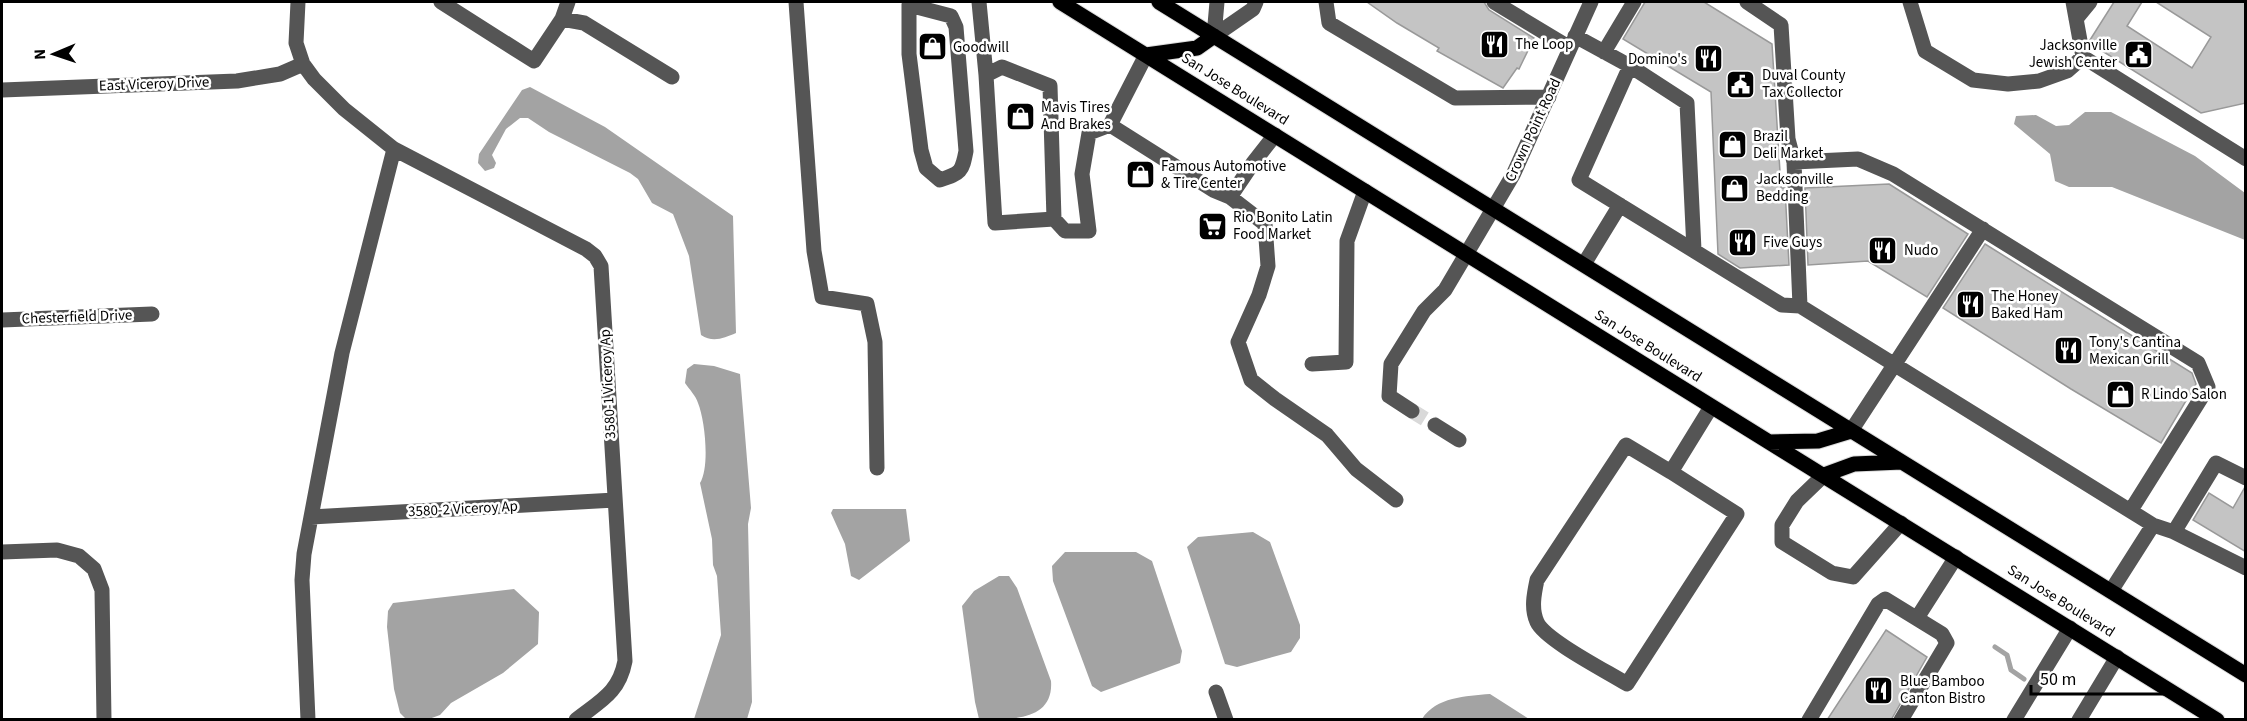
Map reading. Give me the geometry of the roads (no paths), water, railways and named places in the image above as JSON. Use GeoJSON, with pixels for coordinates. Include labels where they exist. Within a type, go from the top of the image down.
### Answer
{"type":"FeatureCollection","features":[{"type":"Feature","properties":{"kind":"main road","name":"San Jose Boulevard"},"geometry":{"type":"LineString","coordinates":[[1060,2],[2217,720]]}},
{"type":"Feature","properties":{"kind":"main road"},"geometry":{"type":"LineString","coordinates":[[1159,2],[2246,675]]}},
{"type":"Feature","properties":{"kind":"main road"},"geometry":{"type":"LineString","coordinates":[[1146,55],[1197,48],[1214,36]]}},
{"type":"Feature","properties":{"kind":"main road"},"geometry":{"type":"LineString","coordinates":[[1769,442],[1818,441],[1851,431]]}},
{"type":"Feature","properties":{"kind":"main road"},"geometry":{"type":"LineString","coordinates":[[1824,475],[1854,464],[1902,462]]}},
{"type":"Feature","properties":{"kind":"street"},"geometry":{"type":"LineString","coordinates":[[298,2],[296,43],[303,64]]}},
{"type":"Feature","properties":{"kind":"street"},"geometry":{"type":"LineString","coordinates":[[441,2],[534,62],[562,19],[568,2]]}},
{"type":"Feature","properties":{"kind":"street"},"geometry":{"type":"LineString","coordinates":[[796,2],[814,251],[822,297],[867,304],[875,342],[877,468]]}},
{"type":"Feature","properties":{"kind":"street"},"geometry":{"type":"LineString","coordinates":[[979,2],[995,223],[1054,219]]}},
{"type":"Feature","properties":{"kind":"street"},"geometry":{"type":"LineString","coordinates":[[1214,36],[1217,2]]}},
{"type":"Feature","properties":{"kind":"street"},"geometry":{"type":"LineString","coordinates":[[1214,36],[1252,9],[1256,2]]}},
{"type":"Feature","properties":{"kind":"street"},"geometry":{"type":"LineString","coordinates":[[1326,2],[1329,23],[1455,98],[1550,97]]}},
{"type":"Feature","properties":{"kind":"street"},"geometry":{"type":"LineString","coordinates":[[1494,2],[1572,42],[1604,52],[1687,103],[1694,250]]}},
{"type":"Feature","properties":{"kind":"street","name":"Crown Point Road"},"geometry":{"type":"LineString","coordinates":[[1412,411],[1389,396],[1391,364],[1424,311],[1445,290],[1513,175],[1591,2]]}},
{"type":"Feature","properties":{"kind":"street"},"geometry":{"type":"LineString","coordinates":[[1604,52],[1634,2]]}},
{"type":"Feature","properties":{"kind":"street"},"geometry":{"type":"LineString","coordinates":[[1747,2],[1781,26],[1788,139],[1794,162],[1800,306]]}},
{"type":"Feature","properties":{"kind":"street"},"geometry":{"type":"LineString","coordinates":[[1910,2],[1925,51],[1973,80],[2008,84],[2040,81],[2067,71],[2083,57]]}},
{"type":"Feature","properties":{"kind":"street"},"geometry":{"type":"LineString","coordinates":[[2073,2],[2083,57],[2246,159]]}},
{"type":"Feature","properties":{"kind":"street"},"geometry":{"type":"LineString","coordinates":[[2076,19],[2090,2]]}},
{"type":"Feature","properties":{"kind":"street"},"geometry":{"type":"LineString","coordinates":[[909,4],[951,16],[956,27],[966,151],[963,167],[958,174],[940,180],[926,168],[909,54],[909,4]]}},
{"type":"Feature","properties":{"kind":"street"},"geometry":{"type":"LineString","coordinates":[[562,19],[584,23],[672,77]]}},
{"type":"Feature","properties":{"kind":"street"},"geometry":{"type":"LineString","coordinates":[[986,75],[1002,67],[1050,86],[1054,219],[1065,231],[1089,231],[1082,174],[1089,133],[1110,125],[1146,55]]}},
{"type":"Feature","properties":{"kind":"street","name":"East Viceroy Drive"},"geometry":{"type":"LineString","coordinates":[[2,90],[237,81],[280,74],[303,64]]}},
{"type":"Feature","properties":{"kind":"street","name":"3580-1 Viceroy Ap"},"geometry":{"type":"LineString","coordinates":[[303,64],[314,79],[344,109],[394,149],[586,249],[595,256],[601,266],[625,661],[622,678],[613,690],[576,720]]}},
{"type":"Feature","properties":{"kind":"street"},"geometry":{"type":"LineString","coordinates":[[1630,66],[1579,180],[1782,305],[1800,306],[2153,525],[2174,532],[2246,568]]}},
{"type":"Feature","properties":{"kind":"street"},"geometry":{"type":"LineString","coordinates":[[1110,125],[1213,190],[1230,197],[1264,224],[1268,266],[1259,295],[1238,342],[1251,380],[1327,435],[1356,469],[1396,500]]}},
{"type":"Feature","properties":{"kind":"street"},"geometry":{"type":"LineString","coordinates":[[1230,197],[1275,135]]}},
{"type":"Feature","properties":{"kind":"street"},"geometry":{"type":"LineString","coordinates":[[308,720],[303,554],[342,353],[394,149]]}},
{"type":"Feature","properties":{"kind":"street"},"geometry":{"type":"LineString","coordinates":[[1794,162],[1858,159],[1893,174],[2198,363],[2208,387],[2131,510]]}},
{"type":"Feature","properties":{"kind":"street"},"geometry":{"type":"LineString","coordinates":[[1312,364],[1346,362],[1347,241],[1365,191]]}},
{"type":"Feature","properties":{"kind":"street"},"geometry":{"type":"LineString","coordinates":[[1584,264],[1620,205]]}},
{"type":"Feature","properties":{"kind":"street"},"geometry":{"type":"LineString","coordinates":[[1851,431],[1983,229]]}},
{"type":"Feature","properties":{"kind":"street","name":"Chesterfield Drive"},"geometry":{"type":"LineString","coordinates":[[2,320],[152,314]]}},
{"type":"Feature","properties":{"kind":"street"},"geometry":{"type":"LineString","coordinates":[[1671,472],[1711,407]]}},
{"type":"Feature","properties":{"kind":"street"},"geometry":{"type":"LineString","coordinates":[[1435,425],[1459,440]]}},
{"type":"Feature","properties":{"kind":"street"},"geometry":{"type":"LineString","coordinates":[[1626,445],[1671,472],[1737,514],[1627,684],[1554,639],[1537,624],[1533,601],[1537,580],[1626,445]]}},
{"type":"Feature","properties":{"kind":"street"},"geometry":{"type":"LineString","coordinates":[[2174,532],[2216,463],[2246,478]]}},
{"type":"Feature","properties":{"kind":"street"},"geometry":{"type":"LineString","coordinates":[[1824,475],[1797,501],[1782,525],[1782,542],[1832,573],[1853,577],[1901,523]]}},
{"type":"Feature","properties":{"kind":"street","name":"3580-2 Viceroy Ap"},"geometry":{"type":"LineString","coordinates":[[311,517],[615,500]]}},
{"type":"Feature","properties":{"kind":"street"},"geometry":{"type":"LineString","coordinates":[[2111,591],[2153,525]]}},
{"type":"Feature","properties":{"kind":"street"},"geometry":{"type":"LineString","coordinates":[[2,552],[57,550],[79,556],[94,569],[102,590],[104,720]]}},
{"type":"Feature","properties":{"kind":"street"},"geometry":{"type":"LineString","coordinates":[[1917,618],[1956,557]]}},
{"type":"Feature","properties":{"kind":"street"},"geometry":{"type":"LineString","coordinates":[[1809,720],[1842,662],[1881,601],[1885,599],[1942,634],[1947,643],[1901,720]]}},
{"type":"Feature","properties":{"kind":"street"},"geometry":{"type":"LineString","coordinates":[[2014,720],[2070,628]]}},
{"type":"Feature","properties":{"kind":"street"},"geometry":{"type":"LineString","coordinates":[[2079,720],[2117,657]]}},
{"type":"Feature","properties":{"kind":"street"},"geometry":{"type":"LineString","coordinates":[[1216,692],[1226,720]]}},
{"type":"Feature","properties":{"kind":"waterway"},"geometry":{"type":"LineString","coordinates":[[1995,647],[2007,655],[2011,670],[2024,679]]}},
{"type":"Feature","properties":{"kind":"tunnel"},"geometry":{"type":"LineString","coordinates":[[1412,411],[1435,425]]}},
{"type":"Feature","properties":{"kind":"place","name":"The Loop"},"geometry":{"type":"Point","coordinates":[1494,44]}},
{"type":"Feature","properties":{"kind":"place","name":"Goodwill"},"geometry":{"type":"Point","coordinates":[932,47]}},
{"type":"Feature","properties":{"kind":"place","name":"Jacksonville Jewish Center"},"geometry":{"type":"Point","coordinates":[2138,54]}},
{"type":"Feature","properties":{"kind":"place","name":"Domino's"},"geometry":{"type":"Point","coordinates":[1708,59]}},
{"type":"Feature","properties":{"kind":"place","name":"Duval County Tax Collector"},"geometry":{"type":"Point","coordinates":[1741,84]}},
{"type":"Feature","properties":{"kind":"place","name":"Mavis Tires And Brakes"},"geometry":{"type":"Point","coordinates":[1020,116]}},
{"type":"Feature","properties":{"kind":"place","name":"Brazil Deli Market"},"geometry":{"type":"Point","coordinates":[1732,145]}},
{"type":"Feature","properties":{"kind":"place","name":"Famous Automotive & Tire Center"},"geometry":{"type":"Point","coordinates":[1140,175]}},
{"type":"Feature","properties":{"kind":"place","name":"Jacksonville Bedding"},"geometry":{"type":"Point","coordinates":[1735,188]}},
{"type":"Feature","properties":{"kind":"place","name":"Rio Bonito Latin Food Market"},"geometry":{"type":"Point","coordinates":[1212,226]}},
{"type":"Feature","properties":{"kind":"place","name":"Five Guys"},"geometry":{"type":"Point","coordinates":[1742,242]}},
{"type":"Feature","properties":{"kind":"place","name":"Nudo"},"geometry":{"type":"Point","coordinates":[1883,250]}},
{"type":"Feature","properties":{"kind":"place","name":"The Honey Baked Ham"},"geometry":{"type":"Point","coordinates":[1970,305]}},
{"type":"Feature","properties":{"kind":"place","name":"Tony's Cantina Mexican Grill"},"geometry":{"type":"Point","coordinates":[2068,351]}},
{"type":"Feature","properties":{"kind":"place","name":"R Lindo Salon"},"geometry":{"type":"Point","coordinates":[2120,394]}},
{"type":"Feature","properties":{"kind":"place","name":"Blue Bamboo Canton Bistro"},"geometry":{"type":"Point","coordinates":[1879,690]}}]}
